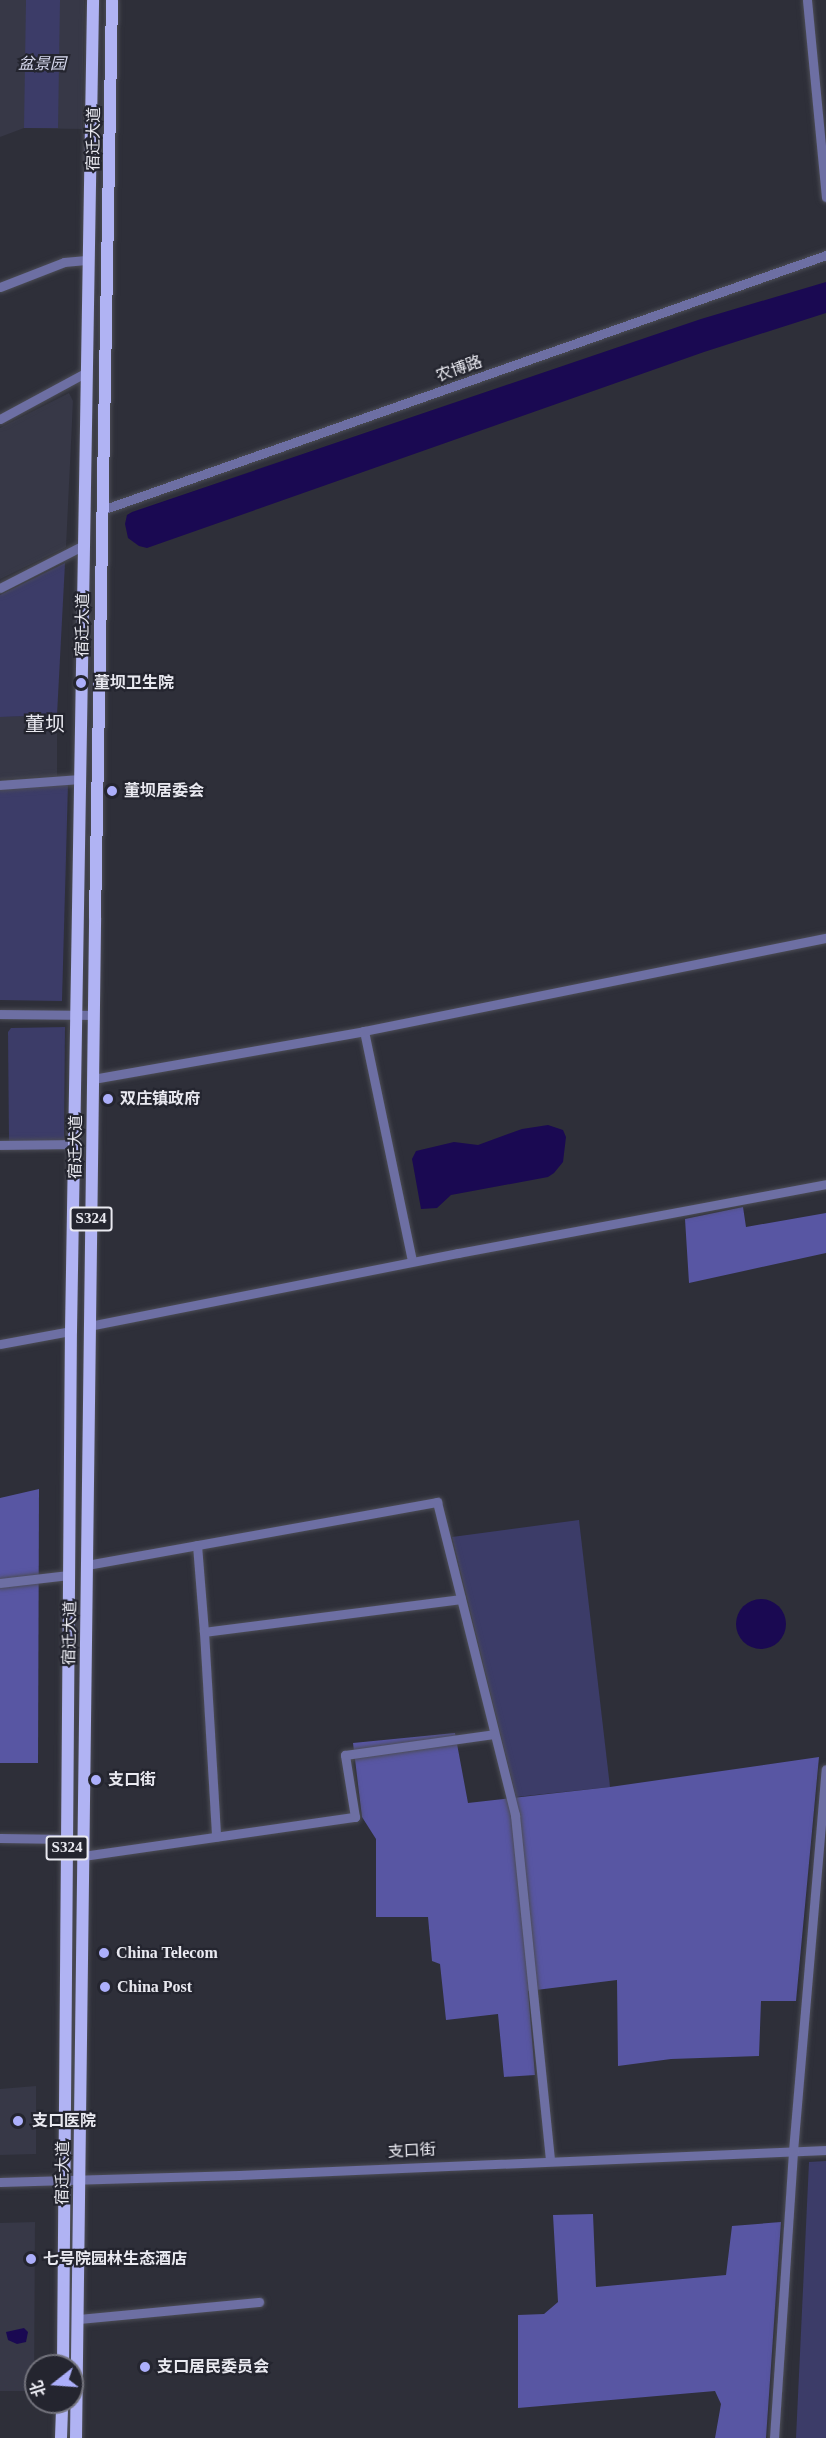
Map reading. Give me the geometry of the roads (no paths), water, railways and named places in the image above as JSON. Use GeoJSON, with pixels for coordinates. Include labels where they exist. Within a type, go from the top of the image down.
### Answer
{"type":"FeatureCollection","features":[{"type":"Feature","properties":{"kind":"main road","name":"宿迁大道"},"geometry":{"type":"LineString","coordinates":[[63,2354],[71,1331],[93,0]]}},
{"type":"Feature","properties":{"kind":"main road","name":"宿迁大道"},"geometry":{"type":"LineString","coordinates":[[76,2438],[93,1015],[112,0]]}},
{"type":"Feature","properties":{"kind":"main road"},"geometry":{"type":"LineString","coordinates":[[62,2414],[62,2438]]}},
{"type":"Feature","properties":{"kind":"street"},"geometry":{"type":"LineString","coordinates":[[807,0],[826,197]]}},
{"type":"Feature","properties":{"kind":"street","name":"农博路"},"geometry":{"type":"LineString","coordinates":[[102,510],[826,255]]}},
{"type":"Feature","properties":{"kind":"street"},"geometry":{"type":"LineString","coordinates":[[0,287],[64,262],[89,260]]}},
{"type":"Feature","properties":{"kind":"street"},"geometry":{"type":"LineString","coordinates":[[0,419],[87,372]]}},
{"type":"Feature","properties":{"kind":"street"},"geometry":{"type":"LineString","coordinates":[[0,588],[84,545]]}},
{"type":"Feature","properties":{"kind":"street"},"geometry":{"type":"LineString","coordinates":[[0,785],[79,779]]}},
{"type":"Feature","properties":{"kind":"street"},"geometry":{"type":"LineString","coordinates":[[93,1079],[364,1031],[826,938]]}},
{"type":"Feature","properties":{"kind":"street"},"geometry":{"type":"LineString","coordinates":[[0,1014],[93,1015]]}},
{"type":"Feature","properties":{"kind":"street"},"geometry":{"type":"LineString","coordinates":[[364,1031],[412,1261]]}},
{"type":"Feature","properties":{"kind":"street"},"geometry":{"type":"LineString","coordinates":[[0,1145],[74,1144]]}},
{"type":"Feature","properties":{"kind":"street"},"geometry":{"type":"LineString","coordinates":[[89,1326],[412,1261],[826,1184]]}},
{"type":"Feature","properties":{"kind":"street"},"geometry":{"type":"LineString","coordinates":[[0,1344],[71,1331]]}},
{"type":"Feature","properties":{"kind":"street"},"geometry":{"type":"LineString","coordinates":[[87,1565],[437,1502],[515,1815],[550,2160]]}},
{"type":"Feature","properties":{"kind":"street"},"geometry":{"type":"LineString","coordinates":[[197,1545],[216,1837]]}},
{"type":"Feature","properties":{"kind":"street"},"geometry":{"type":"LineString","coordinates":[[0,1583],[69,1575]]}},
{"type":"Feature","properties":{"kind":"street"},"geometry":{"type":"LineString","coordinates":[[204,1632],[461,1599]]}},
{"type":"Feature","properties":{"kind":"street"},"geometry":{"type":"LineString","coordinates":[[84,1856],[355,1817],[345,1755],[494,1734]]}},
{"type":"Feature","properties":{"kind":"street"},"geometry":{"type":"LineString","coordinates":[[774,2438],[793,2151],[826,1769]]}},
{"type":"Feature","properties":{"kind":"street"},"geometry":{"type":"LineString","coordinates":[[0,1838],[68,1839]]}},
{"type":"Feature","properties":{"kind":"street","name":"支口街"},"geometry":{"type":"LineString","coordinates":[[0,2182],[826,2150]]}},
{"type":"Feature","properties":{"kind":"street"},"geometry":{"type":"LineString","coordinates":[[78,2319],[259,2302]]}},
{"type":"Feature","properties":{"kind":"place","name":"董坝卫生院"},"geometry":{"type":"Point","coordinates":[81,683]}},
{"type":"Feature","properties":{"kind":"place","name":"董坝居委会"},"geometry":{"type":"Point","coordinates":[112,791]}},
{"type":"Feature","properties":{"kind":"place","name":"双庄镇政府"},"geometry":{"type":"Point","coordinates":[108,1099]}},
{"type":"Feature","properties":{"kind":"place","name":"支口街"},"geometry":{"type":"Point","coordinates":[96,1780]}},
{"type":"Feature","properties":{"kind":"place","name":"China Telecom"},"geometry":{"type":"Point","coordinates":[104,1953]}},
{"type":"Feature","properties":{"kind":"place","name":"China Post"},"geometry":{"type":"Point","coordinates":[105,1987]}},
{"type":"Feature","properties":{"kind":"place","name":"支口医院"},"geometry":{"type":"Point","coordinates":[18,2121]}},
{"type":"Feature","properties":{"kind":"place","name":"七号院园林生态酒店"},"geometry":{"type":"Point","coordinates":[31,2259]}},
{"type":"Feature","properties":{"kind":"place","name":"支口居民委员会"},"geometry":{"type":"Point","coordinates":[145,2367]}},
{"type":"Feature","properties":{"kind":"district","name":"董坝"},"geometry":{"type":"Point","coordinates":[45,724]}},
{"type":"Feature","properties":{"kind":"park label","name":"盆景园"},"geometry":{"type":"Point","coordinates":[42,64]}}]}
